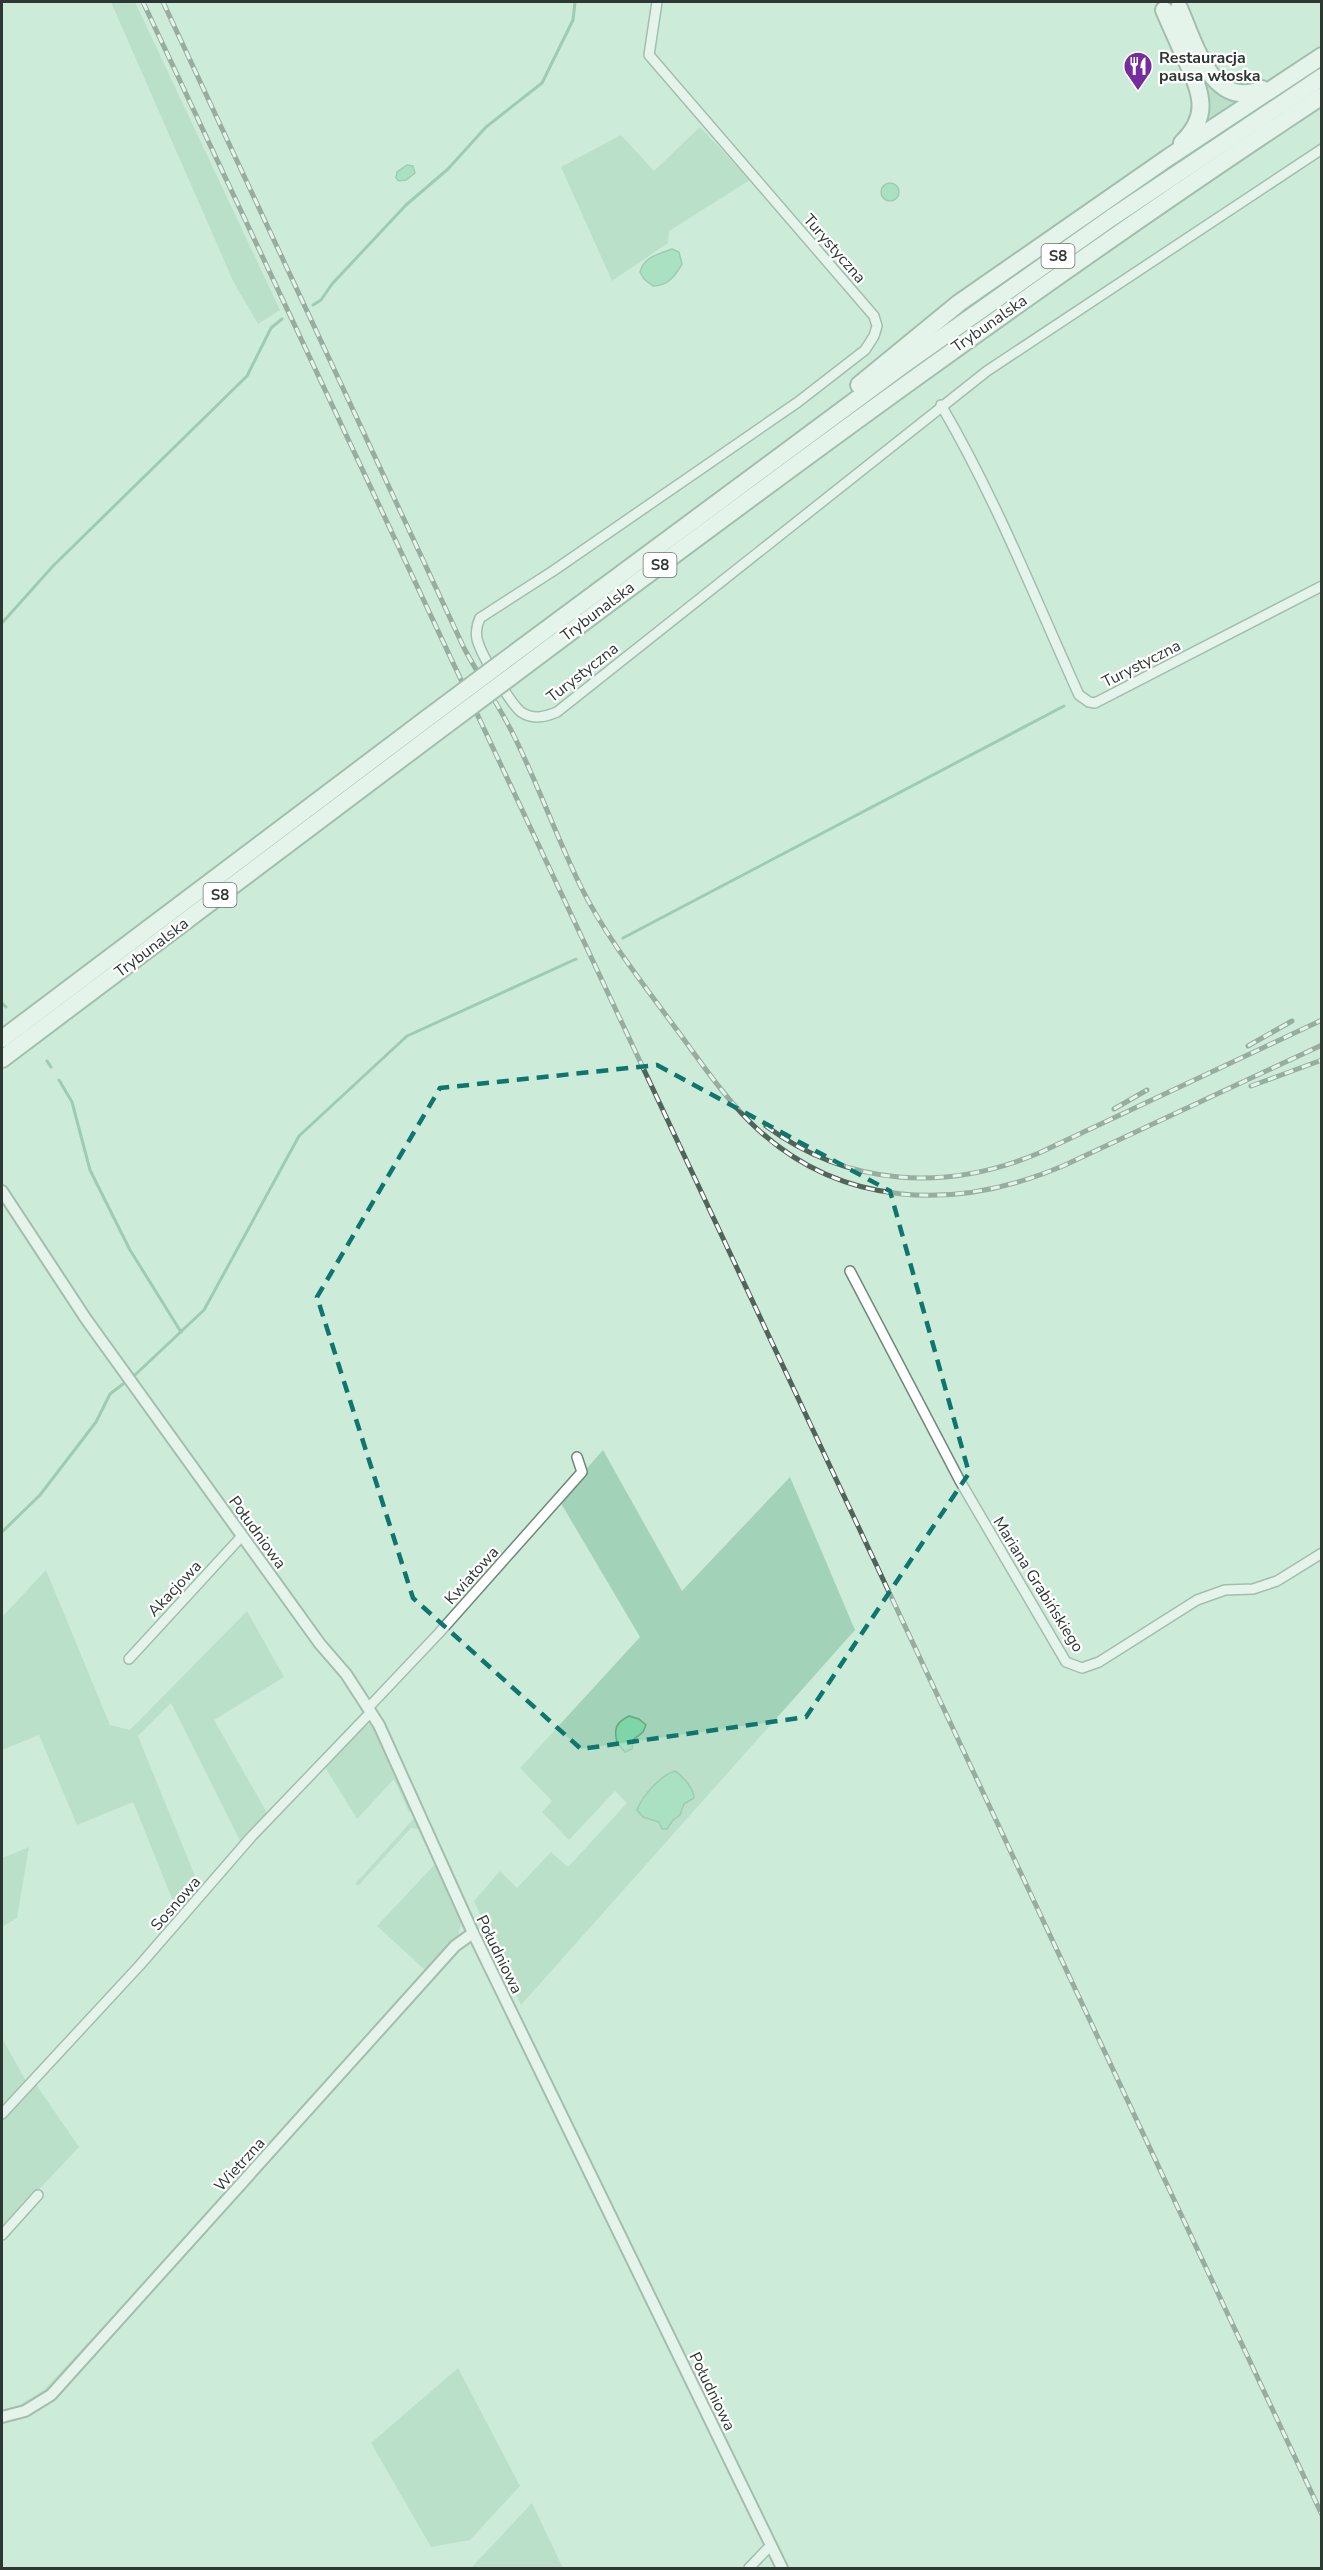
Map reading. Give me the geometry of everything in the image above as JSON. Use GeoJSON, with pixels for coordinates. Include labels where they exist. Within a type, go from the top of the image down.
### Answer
{"type":"FeatureCollection","features":[{"type":"Feature","properties":{"kind":"highway"},"geometry":{"type":"LineString","coordinates":[[1170,5],[1208,71],[1221,87],[1233,93],[1243,94],[1280,83]]}},
{"type":"Feature","properties":{"kind":"highway"},"geometry":{"type":"LineString","coordinates":[[1169,157],[1194,129],[1201,113],[1202,102],[1170,5]]}},
{"type":"Feature","properties":{"kind":"highway"},"geometry":{"type":"LineString","coordinates":[[798,441],[880,366],[951,309],[1169,157],[1322,56]]}},
{"type":"Feature","properties":{"kind":"highway","name":"Trybunalska"},"geometry":{"type":"LineString","coordinates":[[504,671],[798,441],[1111,218],[1322,77]]}},
{"type":"Feature","properties":{"kind":"highway","name":"Trybunalska"},"geometry":{"type":"LineString","coordinates":[[2,1038],[504,671],[928,367],[1127,227],[1322,96]]}},
{"type":"Feature","properties":{"kind":"highway","name":"Trybunalska"},"geometry":{"type":"LineString","coordinates":[[2,1059],[433,724]]}},
{"type":"Feature","properties":{"kind":"street","name":"Turystyczna"},"geometry":{"type":"LineString","coordinates":[[657,2],[649,55],[874,316],[877,326],[865,350],[798,402],[553,572],[484,613],[477,623],[479,646],[514,705],[521,712],[537,718],[557,712],[941,405],[958,434],[1079,695],[1089,702],[1095,703],[1322,586]]}},
{"type":"Feature","properties":{"kind":"street"},"geometry":{"type":"LineString","coordinates":[[941,405],[1061,320],[1322,149]]}},
{"type":"Feature","properties":{"kind":"street","name":"Południowa"},"geometry":{"type":"LineString","coordinates":[[2,1191],[86,1319],[370,1710],[473,1933],[782,2568]]}},
{"type":"Feature","properties":{"kind":"street","name":"Mariana Grabińskiego"},"geometry":{"type":"LineString","coordinates":[[850,1271],[960,1481],[1066,1662],[1082,1668],[1099,1662],[1197,1600],[1225,1590],[1253,1588],[1277,1581],[1322,1553]]}},
{"type":"Feature","properties":{"kind":"street","name":"Kwiatowa"},"geometry":{"type":"LineString","coordinates":[[370,1710],[582,1473],[577,1457]]}},
{"type":"Feature","properties":{"kind":"street","name":"Akacjowa"},"geometry":{"type":"LineString","coordinates":[[129,1659],[242,1536]]}},
{"type":"Feature","properties":{"kind":"street","name":"Sosnowa"},"geometry":{"type":"LineString","coordinates":[[2,2114],[140,1965],[252,1836],[370,1710]]}},
{"type":"Feature","properties":{"kind":"street","name":"Wietrzna"},"geometry":{"type":"LineString","coordinates":[[2,2417],[25,2410],[51,2396],[448,1955],[473,1933]]}},
{"type":"Feature","properties":{"kind":"street"},"geometry":{"type":"LineString","coordinates":[[2,2235],[38,2195]]}},
{"type":"Feature","properties":{"kind":"street"},"geometry":{"type":"LineString","coordinates":[[749,2568],[771,2545]]}},
{"type":"Feature","properties":{"kind":"highlighted area"},"geometry":{"type":"Polygon","coordinates":[[[657,1065],[890,1191],[969,1473],[806,1717],[581,1749],[413,1598],[317,1297],[440,1088],[657,1065]]]}},
{"type":"Feature","properties":{"kind":"shaded area"},"geometry":{"type":"Polygon","coordinates":[[[111,2],[135,2],[280,310],[258,324],[234,283],[111,2]]]}},
{"type":"Feature","properties":{"kind":"shaded area"},"geometry":{"type":"Polygon","coordinates":[[[1201,75],[1220,94],[1242,101],[1204,126],[1208,107],[1207,94],[1201,75]]]}},
{"type":"Feature","properties":{"kind":"shaded area"},"geometry":{"type":"Polygon","coordinates":[[[700,127],[750,180],[669,231],[668,243],[612,281],[561,167],[621,135],[654,171],[700,127]]]}},
{"type":"Feature","properties":{"kind":"shaded area"},"geometry":{"type":"Polygon","coordinates":[[[407,165],[413,166],[415,173],[406,180],[399,181],[396,178],[397,172],[407,165]]]}},
{"type":"Feature","properties":{"kind":"shaded area"},"geometry":{"type":"Polygon","coordinates":[[[890,183],[898,188],[899,192],[894,200],[890,201],[882,196],[881,192],[886,184],[890,183]]]}},
{"type":"Feature","properties":{"kind":"shaded area"},"geometry":{"type":"Polygon","coordinates":[[[672,249],[679,252],[682,264],[671,280],[653,286],[644,279],[640,272],[642,267],[652,257],[672,249]]]}},
{"type":"Feature","properties":{"kind":"shaded area"},"geometry":{"type":"Polygon","coordinates":[[[603,1450],[682,1591],[790,1477],[855,1630],[521,2005],[474,1901],[500,1871],[517,1888],[551,1852],[568,1867],[627,1803],[615,1791],[569,1840],[542,1812],[552,1801],[520,1768],[640,1637],[559,1500],[603,1450]]]}},
{"type":"Feature","properties":{"kind":"shaded area"},"geometry":{"type":"Polygon","coordinates":[[[46,1570],[110,1725],[130,1730],[247,1611],[284,1677],[214,1720],[270,1818],[247,1841],[240,1841],[171,1703],[138,1736],[201,1891],[179,1916],[133,1802],[77,1825],[39,1735],[2,1750],[2,1617],[46,1570]]]}},
{"type":"Feature","properties":{"kind":"shaded area"},"geometry":{"type":"Polygon","coordinates":[[[629,1716],[639,1719],[646,1725],[643,1732],[633,1740],[632,1749],[625,1752],[617,1743],[616,1730],[618,1724],[629,1716]]]}},
{"type":"Feature","properties":{"kind":"shaded area"},"geometry":{"type":"Polygon","coordinates":[[[370,1724],[375,1728],[413,1810],[409,1812],[394,1779],[357,1819],[325,1767],[360,1728],[370,1724]]]}},
{"type":"Feature","properties":{"kind":"shaded area"},"geometry":{"type":"Polygon","coordinates":[[[675,1771],[688,1783],[694,1798],[684,1804],[680,1815],[667,1829],[662,1829],[659,1822],[643,1817],[637,1810],[653,1787],[675,1771]]]}},
{"type":"Feature","properties":{"kind":"shaded area"},"geometry":{"type":"Polygon","coordinates":[[[416,1816],[438,1863],[435,1864],[419,1829],[411,1828],[358,1886],[355,1884],[416,1816]]]}},
{"type":"Feature","properties":{"kind":"shaded area"},"geometry":{"type":"Polygon","coordinates":[[[29,1847],[17,1918],[2,1927],[2,1858],[29,1847]]]}},
{"type":"Feature","properties":{"kind":"shaded area"},"geometry":{"type":"Polygon","coordinates":[[[435,1864],[462,1920],[458,1936],[425,1970],[377,1926],[435,1864]]]}},
{"type":"Feature","properties":{"kind":"shaded area"},"geometry":{"type":"Polygon","coordinates":[[[2,2038],[27,2083],[2,2110],[2,2038]]]}},
{"type":"Feature","properties":{"kind":"shaded area"},"geometry":{"type":"Polygon","coordinates":[[[35,2083],[79,2147],[2,2229],[2,2120],[35,2083]]]}},
{"type":"Feature","properties":{"kind":"shaded area"},"geometry":{"type":"Polygon","coordinates":[[[220,2201],[45,2393],[21,2408],[2,2414],[2,2410],[19,2405],[44,2390],[220,2201]]]}},
{"type":"Feature","properties":{"kind":"shaded area"},"geometry":{"type":"Polygon","coordinates":[[[458,2368],[520,2486],[470,2540],[431,2547],[371,2443],[458,2368]]]}},
{"type":"Feature","properties":{"kind":"shaded area"},"geometry":{"type":"Polygon","coordinates":[[[532,2503],[563,2568],[471,2568],[532,2503]]]}},
{"type":"Feature","properties":{"kind":"waterway"},"geometry":{"type":"LineString","coordinates":[[313,305],[321,300],[332,284],[406,205],[448,169],[486,127],[542,83],[573,20],[575,2]]}},
{"type":"Feature","properties":{"kind":"waterway"},"geometry":{"type":"LineString","coordinates":[[2,623],[53,566],[247,376],[271,328],[282,319]]}},
{"type":"Feature","properties":{"kind":"waterway"},"geometry":{"type":"LineString","coordinates":[[623,938],[1064,706]]}},
{"type":"Feature","properties":{"kind":"waterway"},"geometry":{"type":"LineString","coordinates":[[2,1532],[40,1495],[96,1422],[110,1394],[136,1374],[204,1310],[299,1136],[407,1036],[576,959]]}},
{"type":"Feature","properties":{"kind":"waterway"},"geometry":{"type":"LineString","coordinates":[[3,1004],[6,1007]]}},
{"type":"Feature","properties":{"kind":"waterway"},"geometry":{"type":"LineString","coordinates":[[47,1061],[51,1067]]}},
{"type":"Feature","properties":{"kind":"waterway"},"geometry":{"type":"LineString","coordinates":[[59,1080],[72,1102],[90,1170],[130,1250],[181,1332]]}},
{"type":"Feature","properties":{"kind":"railway"},"geometry":{"type":"LineString","coordinates":[[143,2],[1322,2515]]}},
{"type":"Feature","properties":{"kind":"railway"},"geometry":{"type":"LineString","coordinates":[[163,2],[464,648],[524,756],[581,887],[601,923],[637,975],[720,1087],[750,1122],[784,1151],[821,1172],[860,1186],[900,1194],[941,1195],[982,1190],[1024,1180],[1065,1165],[1322,1045]]}},
{"type":"Feature","properties":{"kind":"railway"},"geometry":{"type":"LineString","coordinates":[[766,1126],[798,1146],[831,1161],[864,1172],[899,1177],[934,1178],[969,1174],[1004,1166],[1039,1153],[1322,1020]]}},
{"type":"Feature","properties":{"kind":"railway"},"geometry":{"type":"LineString","coordinates":[[1248,1046],[1292,1021]]}},
{"type":"Feature","properties":{"kind":"railway"},"geometry":{"type":"LineString","coordinates":[[1251,1086],[1322,1060]]}},
{"type":"Feature","properties":{"kind":"railway"},"geometry":{"type":"LineString","coordinates":[[1114,1109],[1147,1090]]}},
{"type":"Feature","properties":{"kind":"place","name":"Restauracja pausa włoska"},"geometry":{"type":"Point","coordinates":[1138,92]}}]}
